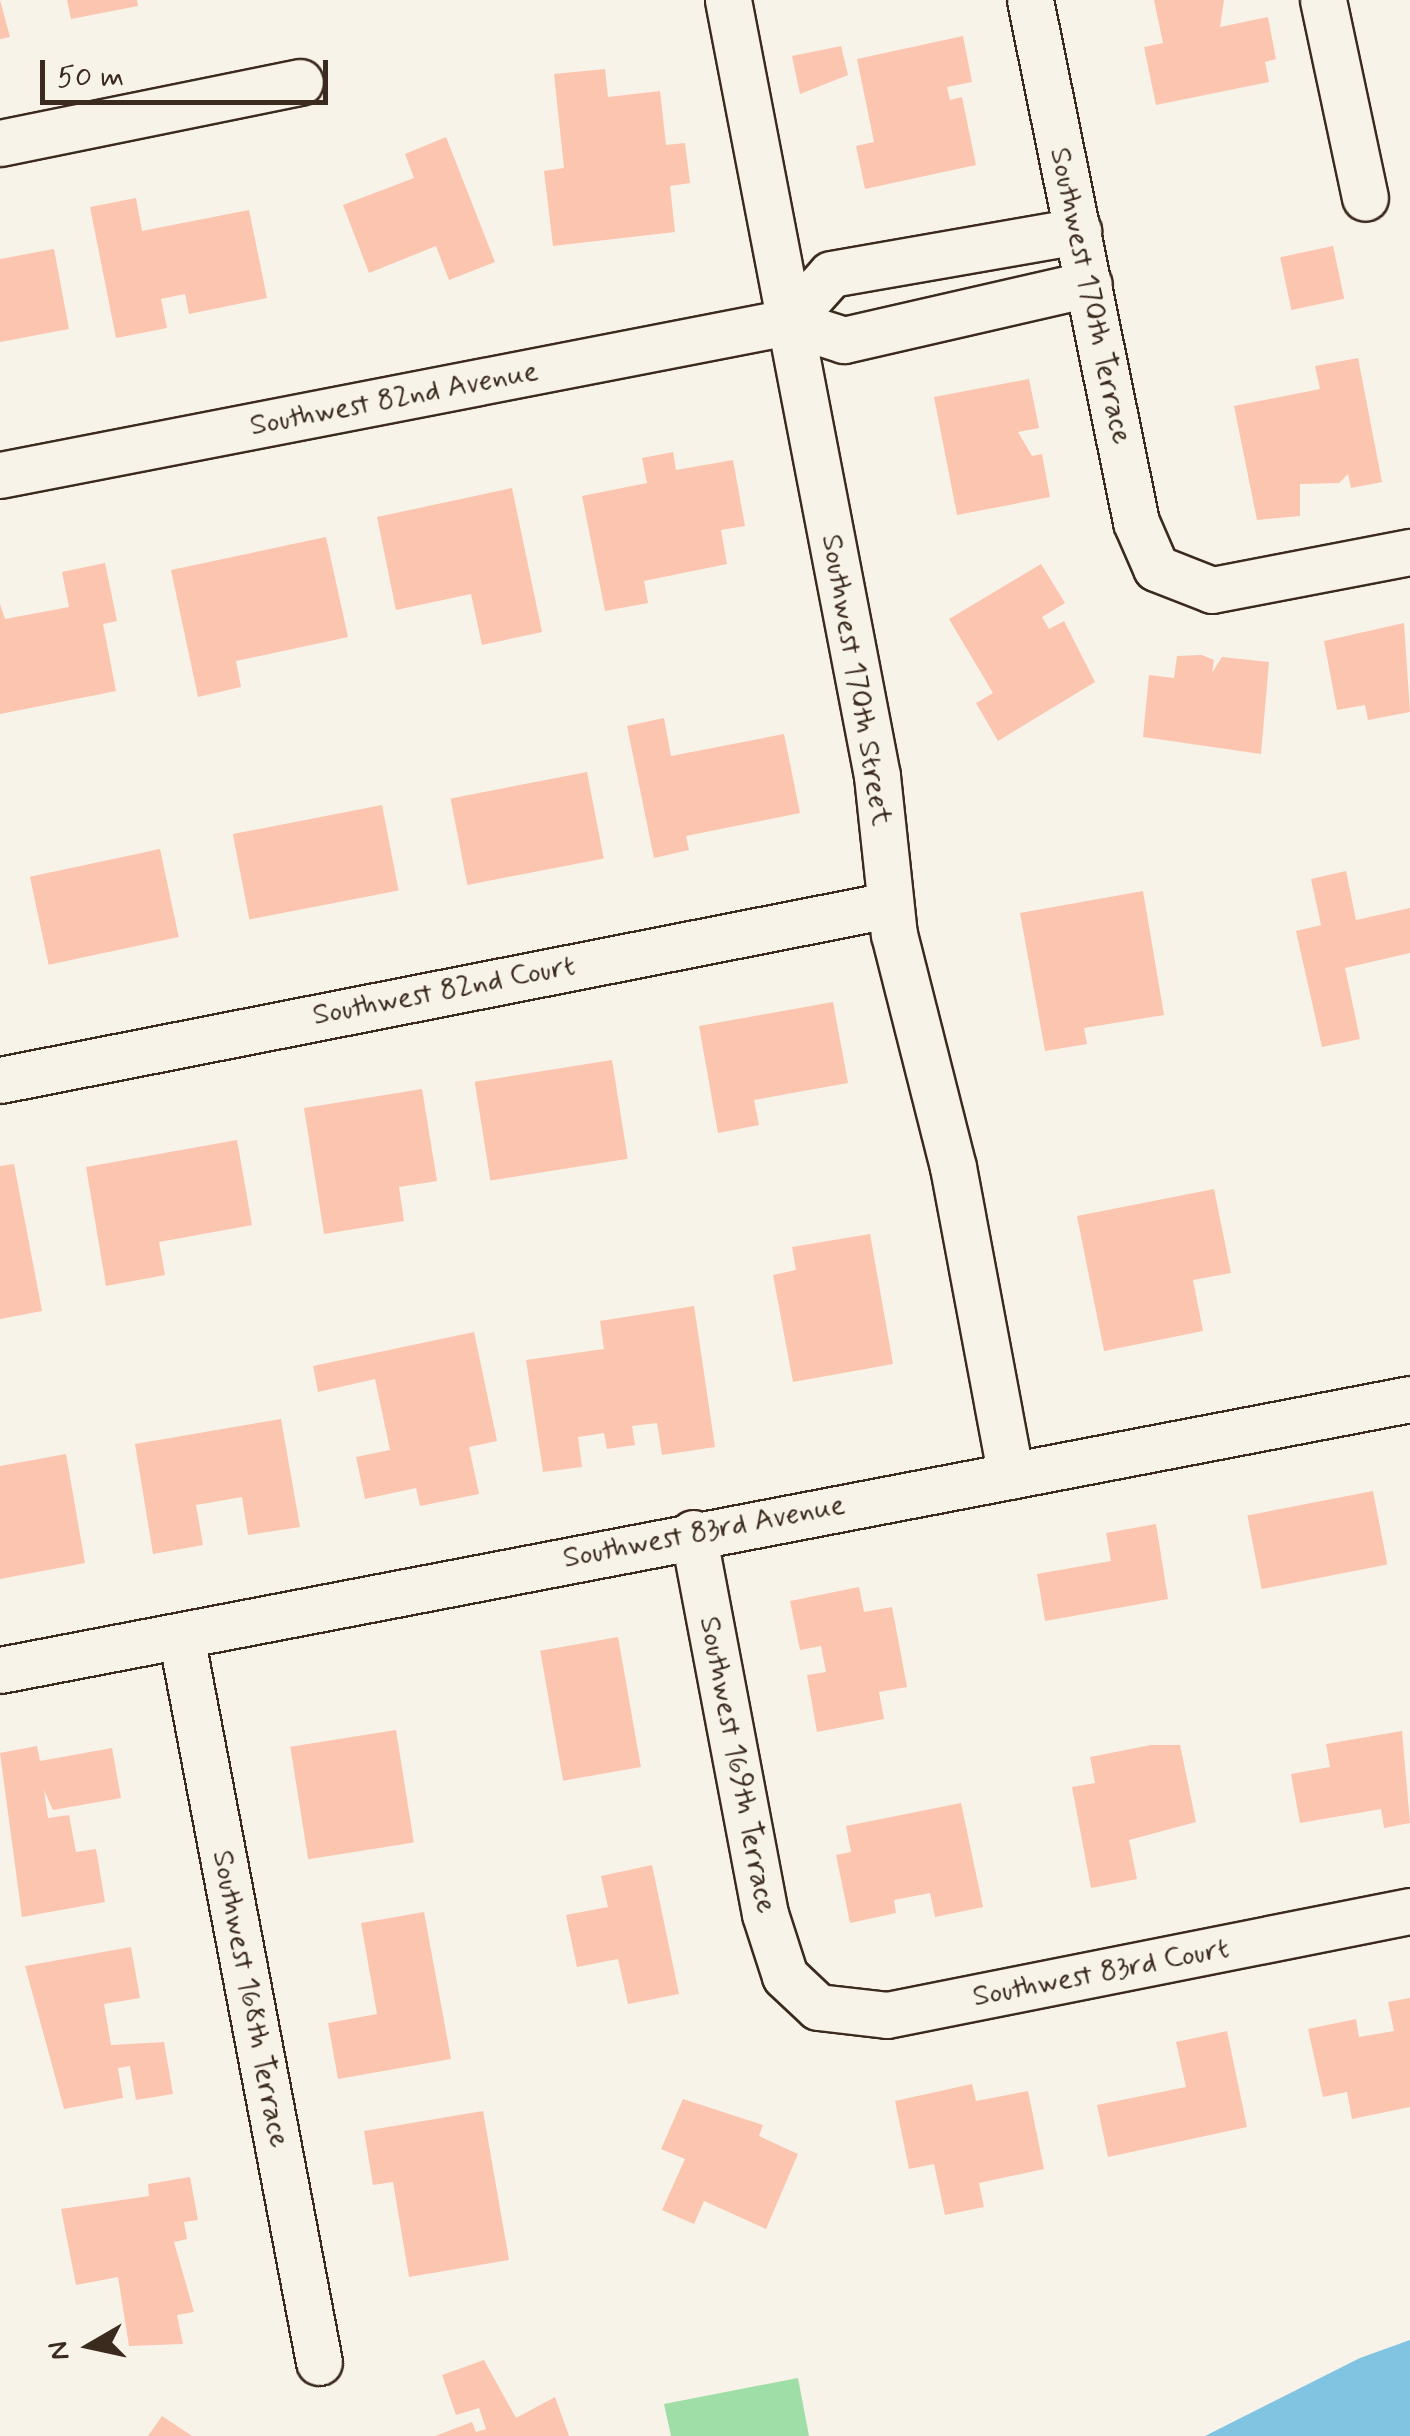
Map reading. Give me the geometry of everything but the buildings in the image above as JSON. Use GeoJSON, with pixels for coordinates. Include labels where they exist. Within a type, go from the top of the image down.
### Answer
{"type":"FeatureCollection","features":[{"type":"Feature","properties":{"kind":"street","name":"Southwest 170th Street"},"geometry":{"type":"LineString","coordinates":[[728,0],[882,803],[889,904],[953,1167],[1011,1476]]}},
{"type":"Feature","properties":{"kind":"street","name":"Southwest 170th Terrace"},"geometry":{"type":"LineString","coordinates":[[1030,0],[1136,522],[1156,568],[1172,581],[1235,588],[1410,552]]}},
{"type":"Feature","properties":{"kind":"street"},"geometry":{"type":"LineString","coordinates":[[1324,0],[1364,198]]}},
{"type":"Feature","properties":{"kind":"street"},"geometry":{"type":"LineString","coordinates":[[0,143],[300,82]]}},
{"type":"Feature","properties":{"kind":"street"},"geometry":{"type":"LineString","coordinates":[[788,322],[832,274],[1078,231]]}},
{"type":"Feature","properties":{"kind":"street","name":"Southwest 82nd Avenue"},"geometry":{"type":"LineString","coordinates":[[0,475],[788,322],[844,340],[1089,284]]}},
{"type":"Feature","properties":{"kind":"street","name":"Southwest 82nd Court"},"geometry":{"type":"LineString","coordinates":[[0,1080],[889,904]]}},
{"type":"Feature","properties":{"kind":"street","name":"Southwest 83rd Avenue"},"geometry":{"type":"LineString","coordinates":[[0,1670],[693,1532],[1410,1399]]}},
{"type":"Feature","properties":{"kind":"street","name":"Southwest 169th Terrace"},"geometry":{"type":"LineString","coordinates":[[693,1532],[765,1914],[798,1992]]}},
{"type":"Feature","properties":{"kind":"street","name":"Southwest 168th Terrace"},"geometry":{"type":"LineString","coordinates":[[181,1636],[319,2362]]}},
{"type":"Feature","properties":{"kind":"street","name":"Southwest 83rd Court"},"geometry":{"type":"LineString","coordinates":[[798,1992],[837,2014],[868,2018],[1410,1911]]}},
{"type":"Feature","properties":{"kind":"green space"},"geometry":{"type":"Polygon","coordinates":[[[798,2378],[809,2436],[671,2436],[664,2404],[798,2378]]]}},
{"type":"Feature","properties":{"kind":"water"},"geometry":{"type":"Polygon","coordinates":[[[1410,2340],[1410,2436],[1205,2436],[1360,2358],[1410,2340]]]}}]}
